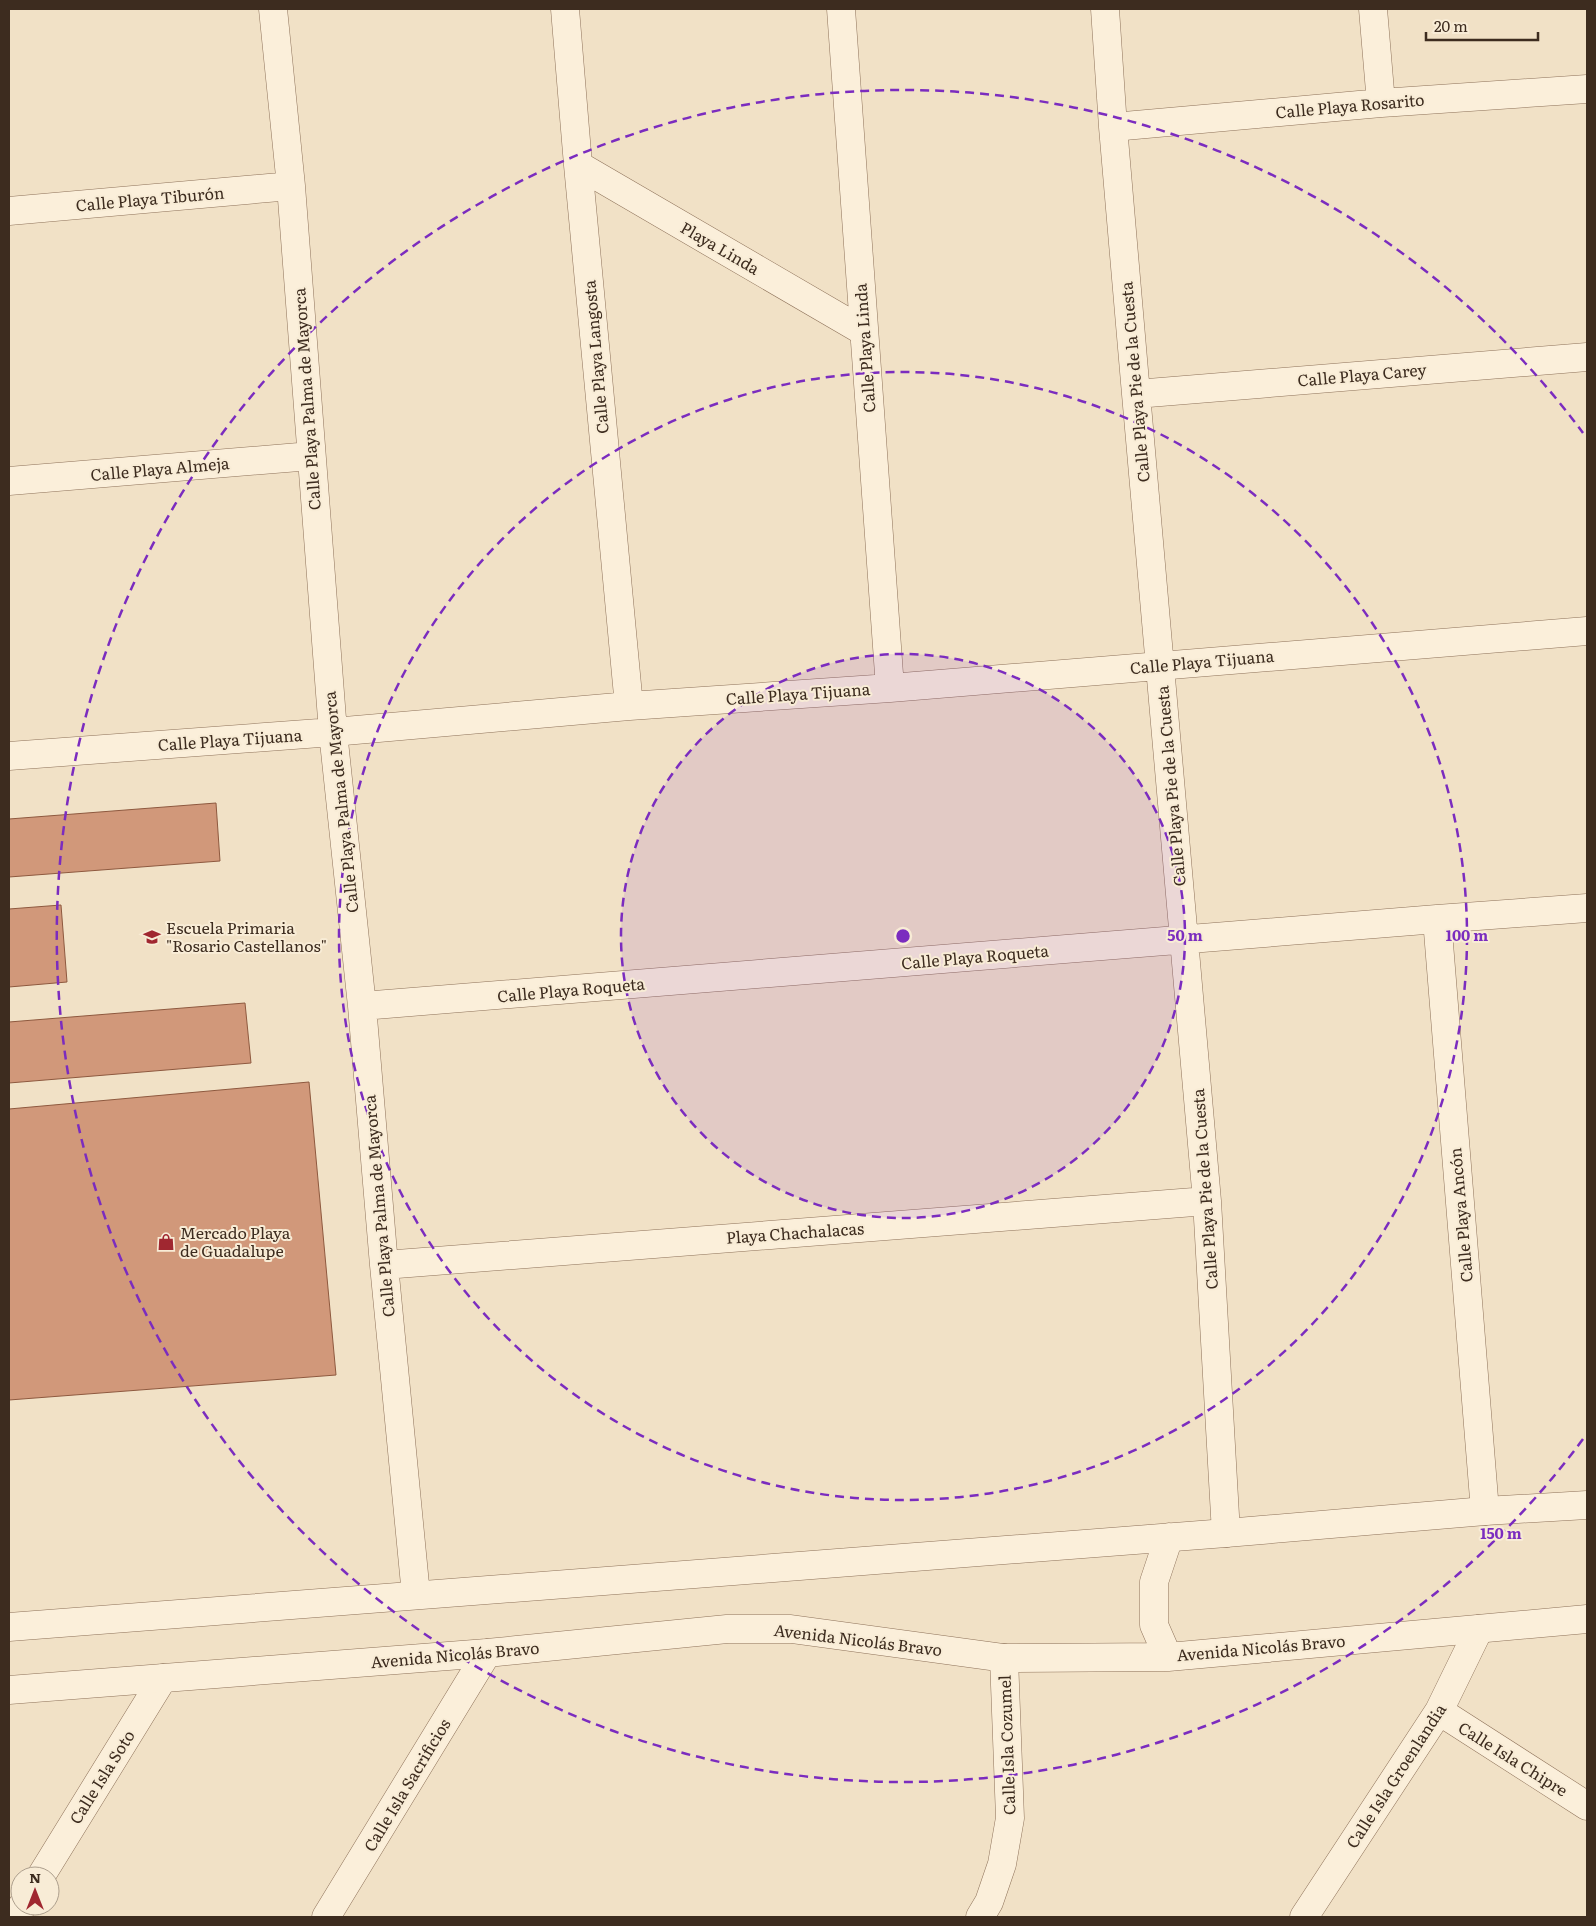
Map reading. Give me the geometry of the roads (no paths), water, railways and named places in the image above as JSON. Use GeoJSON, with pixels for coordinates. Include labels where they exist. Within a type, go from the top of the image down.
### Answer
{"type":"FeatureCollection","features":[{"type":"Feature","properties":{"kind":"street","name":"Calle Playa Palma de Mayorca"},"geometry":{"type":"LineString","coordinates":[[273,9],[291,186],[333,732],[362,1006],[384,1265],[416,1595]]}},
{"type":"Feature","properties":{"kind":"street","name":"Calle Playa Langosta"},"geometry":{"type":"LineString","coordinates":[[565,9],[629,706]]}},
{"type":"Feature","properties":{"kind":"street","name":"Calle Playa Linda"},"geometry":{"type":"LineString","coordinates":[[840,9],[890,688]]}},
{"type":"Feature","properties":{"kind":"street","name":"Calle Playa Pie de la Cuesta"},"geometry":{"type":"LineString","coordinates":[[1105,9],[1113,126],[1207,1201],[1226,1533]]}},
{"type":"Feature","properties":{"kind":"street"},"geometry":{"type":"LineString","coordinates":[[1373,9],[1381,103]]}},
{"type":"Feature","properties":{"kind":"street","name":"Calle Playa Rosarito"},"geometry":{"type":"LineString","coordinates":[[1113,126],[1381,103],[1587,89]]}},
{"type":"Feature","properties":{"kind":"street","name":"Playa Linda"},"geometry":{"type":"LineString","coordinates":[[578,165],[863,331]]}},
{"type":"Feature","properties":{"kind":"street","name":"Calle Playa Tiburón"},"geometry":{"type":"LineString","coordinates":[[9,211],[291,186]]}},
{"type":"Feature","properties":{"kind":"street","name":"Calle Playa Carey"},"geometry":{"type":"LineString","coordinates":[[1136,394],[1587,357]]}},
{"type":"Feature","properties":{"kind":"street","name":"Calle Playa Almeja"},"geometry":{"type":"LineString","coordinates":[[9,481],[312,456]]}},
{"type":"Feature","properties":{"kind":"street","name":"Calle Playa Tijuana"},"geometry":{"type":"LineString","coordinates":[[9,756],[333,732],[629,706],[890,688],[1587,631]]}},
{"type":"Feature","properties":{"kind":"street","name":"Calle Playa Roqueta"},"geometry":{"type":"LineString","coordinates":[[362,1006],[1587,908]]}},
{"type":"Feature","properties":{"kind":"street","name":"Calle Playa Ancón"},"geometry":{"type":"LineString","coordinates":[[1437,919],[1485,1511]]}},
{"type":"Feature","properties":{"kind":"street","name":"Playa Chachalacas"},"geometry":{"type":"LineString","coordinates":[[384,1265],[1207,1201]]}},
{"type":"Feature","properties":{"kind":"street"},"geometry":{"type":"LineString","coordinates":[[9,1628],[1485,1511],[1587,1505]]}},
{"type":"Feature","properties":{"kind":"street"},"geometry":{"type":"LineString","coordinates":[[1168,1656],[1154,1625],[1154,1582],[1170,1537]]}},
{"type":"Feature","properties":{"kind":"street","name":"Avenida Nicolás Bravo"},"geometry":{"type":"LineString","coordinates":[[9,1690],[487,1653],[727,1629],[791,1629],[1004,1658],[1168,1656],[1587,1619]]}},
{"type":"Feature","properties":{"kind":"street","name":"Calle Isla Groenlandia"},"geometry":{"type":"LineString","coordinates":[[1304,1917],[1438,1712],[1479,1629]]}},
{"type":"Feature","properties":{"kind":"street","name":"Calle Isla Sacrificios"},"geometry":{"type":"LineString","coordinates":[[326,1917],[487,1653]]}},
{"type":"Feature","properties":{"kind":"street","name":"Calle Isla Cozumel"},"geometry":{"type":"LineString","coordinates":[[980,1917],[988,1902],[1002,1864],[1010,1818],[1004,1658]]}},
{"type":"Feature","properties":{"kind":"street","name":"Calle Isla Soto"},"geometry":{"type":"LineString","coordinates":[[47,1866],[163,1678]]}},
{"type":"Feature","properties":{"kind":"street","name":"Calle Isla Chipre"},"geometry":{"type":"LineString","coordinates":[[1438,1712],[1587,1806]]}},
{"type":"Feature","properties":{"kind":"place","name":"Escuela Primaria \"Rosario Castellanos\""},"geometry":{"type":"Point","coordinates":[152,937]}},
{"type":"Feature","properties":{"kind":"place","name":"Mercado Playa de Guadalupe"},"geometry":{"type":"Point","coordinates":[166,1242]}}]}
